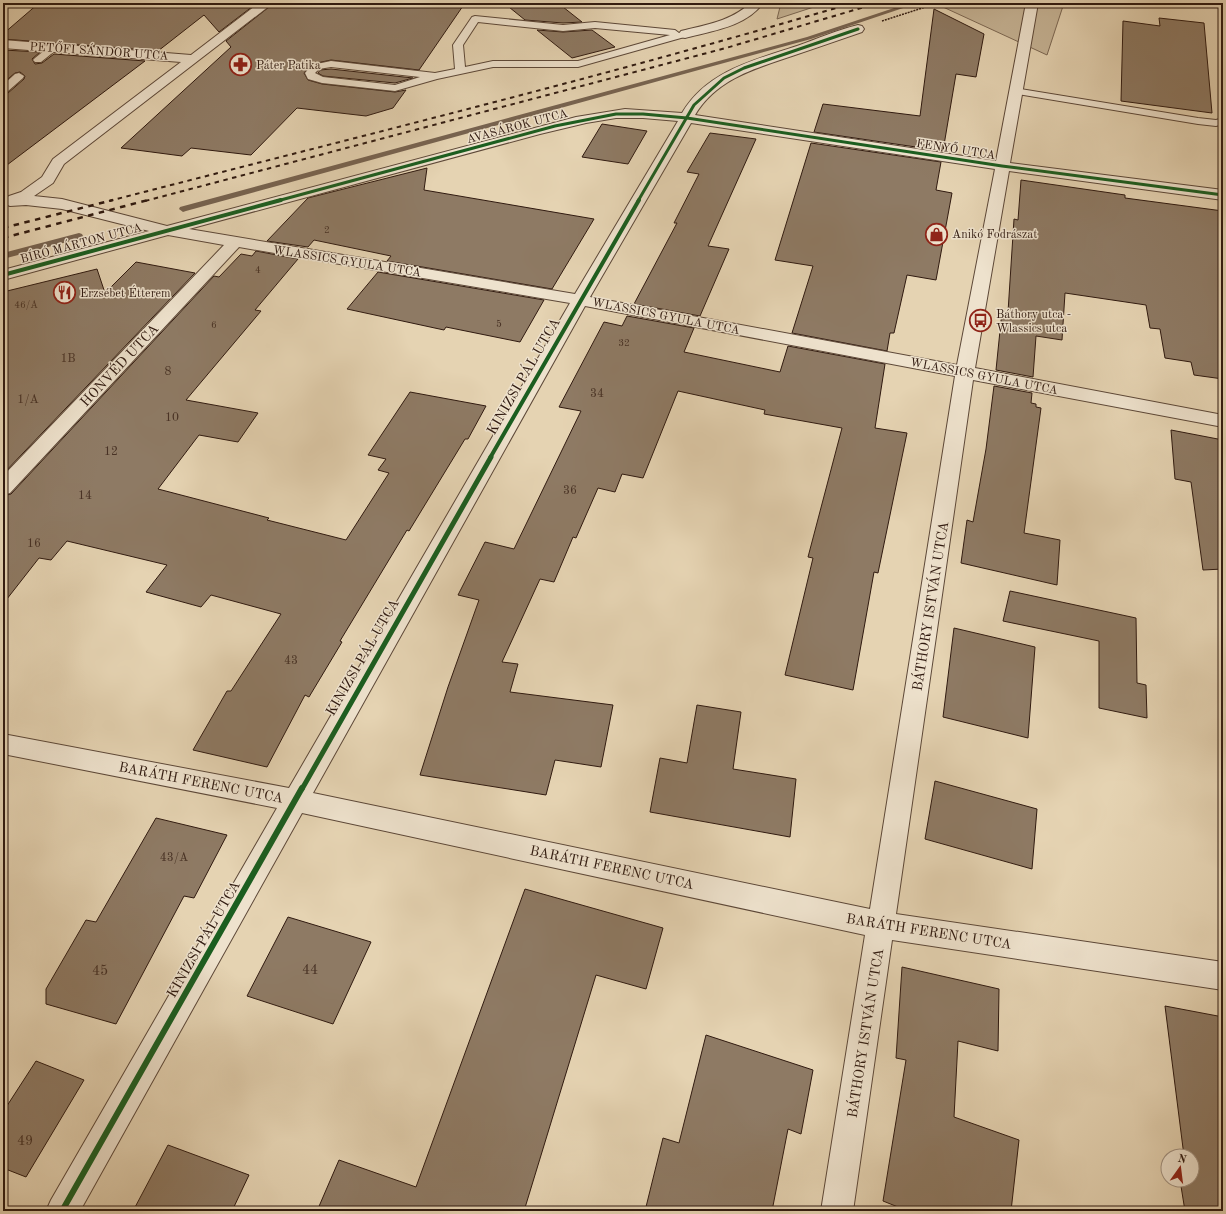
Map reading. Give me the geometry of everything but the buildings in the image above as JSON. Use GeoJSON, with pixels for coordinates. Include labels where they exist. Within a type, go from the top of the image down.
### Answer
{"type":"FeatureCollection","features":[{"type":"Feature","properties":{"kind":"street"},"geometry":{"type":"LineString","coordinates":[[5,200],[58,162],[267,3]]}},
{"type":"Feature","properties":{"kind":"street"},"geometry":{"type":"LineString","coordinates":[[685,34],[738,18],[757,3]]}},
{"type":"Feature","properties":{"kind":"street","name":"BÁTHORY ISTVÁN UTCA"},"geometry":{"type":"LineString","coordinates":[[837,1211],[882,925],[965,373],[1032,3]]}},
{"type":"Feature","properties":{"kind":"street"},"geometry":{"type":"LineString","coordinates":[[687,118],[694,105],[708,90],[724,78],[744,68],[858,29]]}},
{"type":"Feature","properties":{"kind":"street","name":"PETŐFI SÁNDOR UTCA"},"geometry":{"type":"LineString","coordinates":[[3,44],[194,59]]}},
{"type":"Feature","properties":{"kind":"street","name":"AVASÁROK UTCA"},"geometry":{"type":"LineString","coordinates":[[165,230],[581,120],[617,114],[639,113],[687,118]]}},
{"type":"Feature","properties":{"kind":"street","name":"FENYŐ UTCA"},"geometry":{"type":"LineString","coordinates":[[687,118],[1002,166],[1223,195]]}},
{"type":"Feature","properties":{"kind":"street","name":"KINIZSI PÁL UTCA"},"geometry":{"type":"LineString","coordinates":[[62,1211],[580,300],[687,118]]}},
{"type":"Feature","properties":{"kind":"street"},"geometry":{"type":"LineString","coordinates":[[5,200],[26,195],[48,180],[58,162]]}},
{"type":"Feature","properties":{"kind":"street"},"geometry":{"type":"LineString","coordinates":[[48,180],[51,193],[62,204]]}},
{"type":"Feature","properties":{"kind":"street","name":"WLASSICS GYULA UTCA"},"geometry":{"type":"LineString","coordinates":[[5,200],[26,200],[62,204],[165,230],[580,300],[1223,421]]}},
{"type":"Feature","properties":{"kind":"street","name":"BÍRÓ MÁRTON UTCA"},"geometry":{"type":"LineString","coordinates":[[3,274],[165,230]]}},
{"type":"Feature","properties":{"kind":"street","name":"HONVÉD UTCA"},"geometry":{"type":"LineString","coordinates":[[3,488],[235,242]]}},
{"type":"Feature","properties":{"kind":"street","name":"BARÁTH FERENC UTCA"},"geometry":{"type":"LineString","coordinates":[[3,744],[295,800],[882,925],[1223,976]]}},
{"type":"Feature","properties":{"kind":"lane"},"geometry":{"type":"LineString","coordinates":[[460,70],[458,46],[475,19],[563,28],[595,25],[685,34]]}},
{"type":"Feature","properties":{"kind":"lane"},"geometry":{"type":"LineString","coordinates":[[434,76],[331,64],[316,67],[310,73],[312,77],[322,80],[395,88],[460,70],[510,63],[578,64],[685,34]]}},
{"type":"Feature","properties":{"kind":"lane"},"geometry":{"type":"LineString","coordinates":[[38,60],[54,48]]}},
{"type":"Feature","properties":{"kind":"lane"},"geometry":{"type":"LineString","coordinates":[[3,90],[19,76]]}},
{"type":"Feature","properties":{"kind":"lane"},"geometry":{"type":"LineString","coordinates":[[1015,91],[1198,121],[1223,121]]}},
{"type":"Feature","properties":{"kind":"path"},"geometry":{"type":"LineString","coordinates":[[858,29],[938,3]]}},
{"type":"Feature","properties":{"kind":"shaded area"},"geometry":{"type":"Polygon","coordinates":[[[781,3],[826,3],[777,19],[781,3]]]}},
{"type":"Feature","properties":{"kind":"shaded area"},"geometry":{"type":"Polygon","coordinates":[[[923,3],[1064,3],[1047,55],[943,7],[923,3]]]}},
{"type":"Feature","properties":{"kind":"waterway"},"geometry":{"type":"LineString","coordinates":[[183,209],[809,38],[915,3]]}},
{"type":"Feature","properties":{"kind":"waterway"},"geometry":{"type":"LineString","coordinates":[[3,256],[79,236]]}},
{"type":"Feature","properties":{"kind":"railway"},"geometry":{"type":"LineString","coordinates":[[109,201],[575,81],[853,3]]}},
{"type":"Feature","properties":{"kind":"railway"},"geometry":{"type":"LineString","coordinates":[[145,201],[726,48],[878,3]]}},
{"type":"Feature","properties":{"kind":"railway"},"geometry":{"type":"LineString","coordinates":[[3,228],[113,200]]}},
{"type":"Feature","properties":{"kind":"railway"},"geometry":{"type":"LineString","coordinates":[[3,238],[148,200]]}},
{"type":"Feature","properties":{"kind":"cycle path"},"geometry":{"type":"LineString","coordinates":[[62,1211],[572,314],[694,105],[724,78],[744,68],[858,29]]}},
{"type":"Feature","properties":{"kind":"cycle path"},"geometry":{"type":"LineString","coordinates":[[3,275],[565,123],[616,114],[643,114],[687,118],[1002,166],[1223,195]]}},
{"type":"Feature","properties":{"kind":"place","name":"Páter Patika"},"geometry":{"type":"Point","coordinates":[241,65]}},
{"type":"Feature","properties":{"kind":"place","name":"Anikó Fodrászat"},"geometry":{"type":"Point","coordinates":[936,234]}},
{"type":"Feature","properties":{"kind":"place","name":"Erzsébet Étterem"},"geometry":{"type":"Point","coordinates":[64,293]}},
{"type":"Feature","properties":{"kind":"place","name":"Báthory utca - Wlassics utca"},"geometry":{"type":"Point","coordinates":[980,321]}}]}
